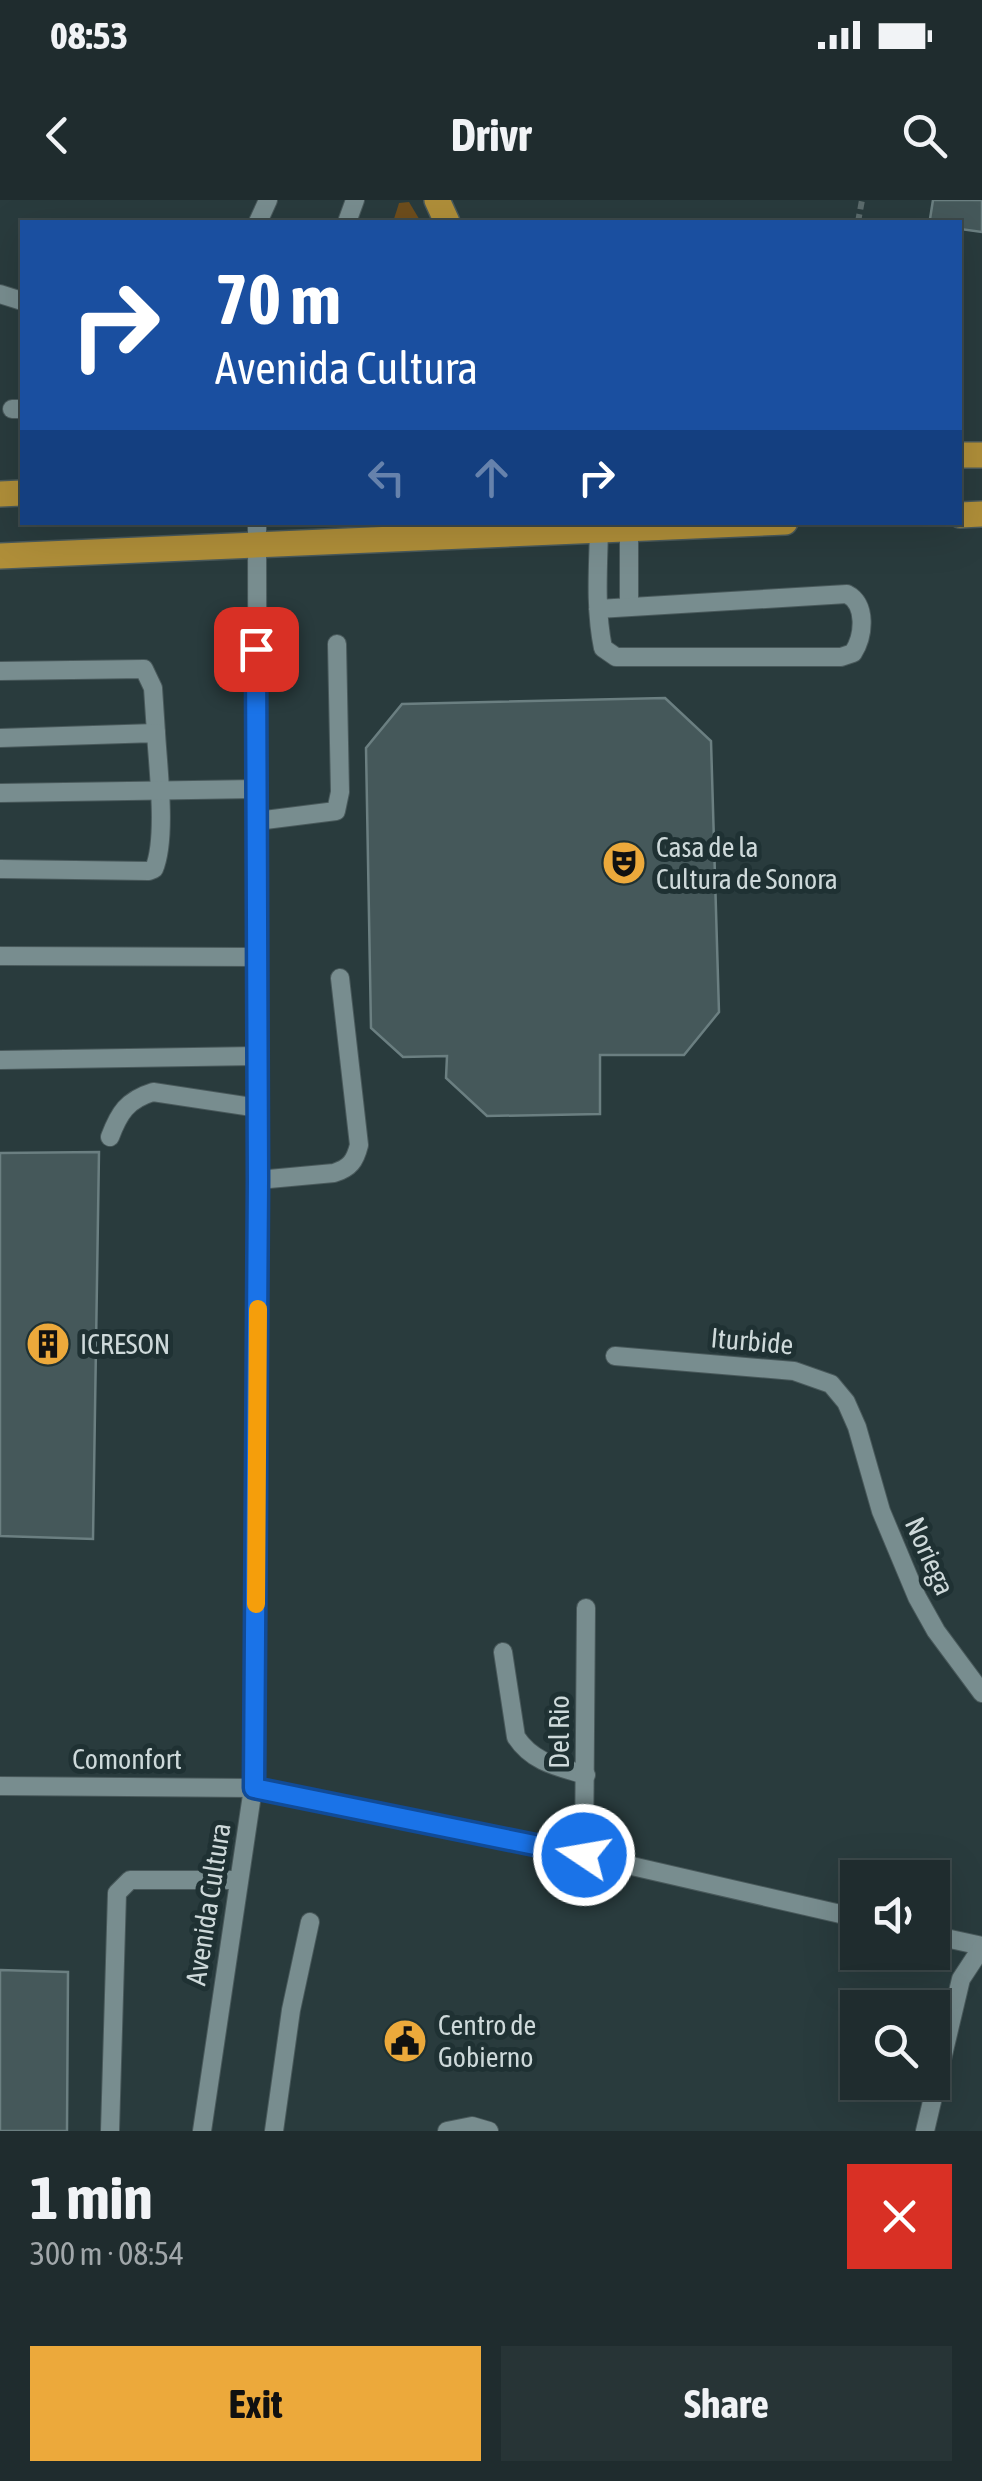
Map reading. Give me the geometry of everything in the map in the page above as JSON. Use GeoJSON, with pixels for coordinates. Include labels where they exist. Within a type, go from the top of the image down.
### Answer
{"type":"FeatureCollection","features":[{"type":"Feature","properties":{"kind":"main road"},"geometry":{"type":"LineString","coordinates":[[0,556],[256,533],[718,525]]}},
{"type":"Feature","properties":{"kind":"street"},"geometry":{"type":"LineString","coordinates":[[629,529],[629,607]]}},
{"type":"Feature","properties":{"kind":"street"},"geometry":{"type":"LineString","coordinates":[[598,609],[847,594],[860,606],[860,634],[852,653],[840,657],[616,657],[602,648],[598,609],[599,530]]}},
{"type":"Feature","properties":{"kind":"street","name":"Avenida Cultura"},"geometry":{"type":"LineString","coordinates":[[202,2131],[254,1788],[258,1180],[256,533]]}},
{"type":"Feature","properties":{"kind":"street"},"geometry":{"type":"LineString","coordinates":[[257,821],[336,810],[340,792],[338,644]]}},
{"type":"Feature","properties":{"kind":"street"},"geometry":{"type":"LineString","coordinates":[[0,671],[144,670],[153,688],[160,791],[158,855],[149,872],[0,868]]}},
{"type":"Feature","properties":{"kind":"street"},"geometry":{"type":"LineString","coordinates":[[0,738],[156,733]]}},
{"type":"Feature","properties":{"kind":"street"},"geometry":{"type":"LineString","coordinates":[[0,793],[257,789]]}},
{"type":"Feature","properties":{"kind":"street"},"geometry":{"type":"LineString","coordinates":[[0,956],[257,957]]}},
{"type":"Feature","properties":{"kind":"street"},"geometry":{"type":"LineString","coordinates":[[258,1180],[334,1174],[355,1160],[359,1145],[340,978]]}},
{"type":"Feature","properties":{"kind":"street"},"geometry":{"type":"LineString","coordinates":[[0,1060],[258,1056]]}},
{"type":"Feature","properties":{"kind":"street"},"geometry":{"type":"LineString","coordinates":[[110,1137],[120,1112],[138,1097],[152,1092],[258,1108]]}},
{"type":"Feature","properties":{"kind":"street","name":"Iturbide"},"geometry":{"type":"LineString","coordinates":[[615,1356],[814,1376],[831,1384],[846,1402],[857,1427]]}},
{"type":"Feature","properties":{"kind":"street","name":"Noriega"},"geometry":{"type":"LineString","coordinates":[[857,1427],[881,1511],[916,1597],[982,1693]]}},
{"type":"Feature","properties":{"kind":"street","name":"Del Rio"},"geometry":{"type":"LineString","coordinates":[[584,1855],[586,1608]]}},
{"type":"Feature","properties":{"kind":"street"},"geometry":{"type":"LineString","coordinates":[[503,1652],[516,1737],[523,1748],[538,1760],[586,1775]]}},
{"type":"Feature","properties":{"kind":"street","name":"Comonfort"},"geometry":{"type":"LineString","coordinates":[[0,1786],[254,1788],[584,1855],[840,1914]]}},
{"type":"Feature","properties":{"kind":"street"},"geometry":{"type":"LineString","coordinates":[[110,2131],[117,1893],[130,1880],[239,1880]]}},
{"type":"Feature","properties":{"kind":"street"},"geometry":{"type":"LineString","coordinates":[[274,2131],[290,2010],[310,1922]]}},
{"type":"Feature","properties":{"kind":"street"},"geometry":{"type":"LineString","coordinates":[[925,2131],[961,1979],[982,1947],[950,1939]]}},
{"type":"Feature","properties":{"kind":"street"},"geometry":{"type":"LineString","coordinates":[[448,2131],[472,2126],[489,2131]]}},
{"type":"Feature","properties":{"kind":"shaded area"},"geometry":{"type":"Polygon","coordinates":[[[409,202],[420,220],[394,220],[399,203],[409,202]]]}},
{"type":"Feature","properties":{"kind":"building"},"geometry":{"type":"Polygon","coordinates":[[[933,200],[982,200],[982,232],[962,229],[962,220],[930,219],[933,200]]]}},
{"type":"Feature","properties":{"kind":"building"},"geometry":{"type":"Polygon","coordinates":[[[665,698],[711,741],[719,1012],[684,1055],[600,1055],[600,1114],[487,1116],[446,1078],[447,1056],[403,1057],[371,1028],[366,748],[402,704],[665,698]]]}},
{"type":"Feature","properties":{"kind":"building","name":"ICRESON"},"geometry":{"type":"Polygon","coordinates":[[[99,1152],[93,1539],[0,1536],[0,1153],[99,1152]]]}},
{"type":"Feature","properties":{"kind":"building"},"geometry":{"type":"Polygon","coordinates":[[[0,1970],[68,1972],[67,2131],[0,2131],[0,1970]]]}},
{"type":"Feature","properties":{"kind":"slow traffic"},"geometry":{"type":"LineString","coordinates":[[256,1604],[258,1309]]}},
{"type":"Feature","properties":{"kind":"place","name":"Casa de la Cultura de Sonora"},"geometry":{"type":"Point","coordinates":[624,863]}},
{"type":"Feature","properties":{"kind":"place","name":"ICRESON"},"geometry":{"type":"Point","coordinates":[48,1344]}},
{"type":"Feature","properties":{"kind":"place","name":"Centro de Gobierno"},"geometry":{"type":"Point","coordinates":[405,2041]}},
{"type":"Feature","properties":{"kind":"route"},"geometry":{"type":"LineString","coordinates":[[256,649],[254,1788],[584,1855]]}}]}
